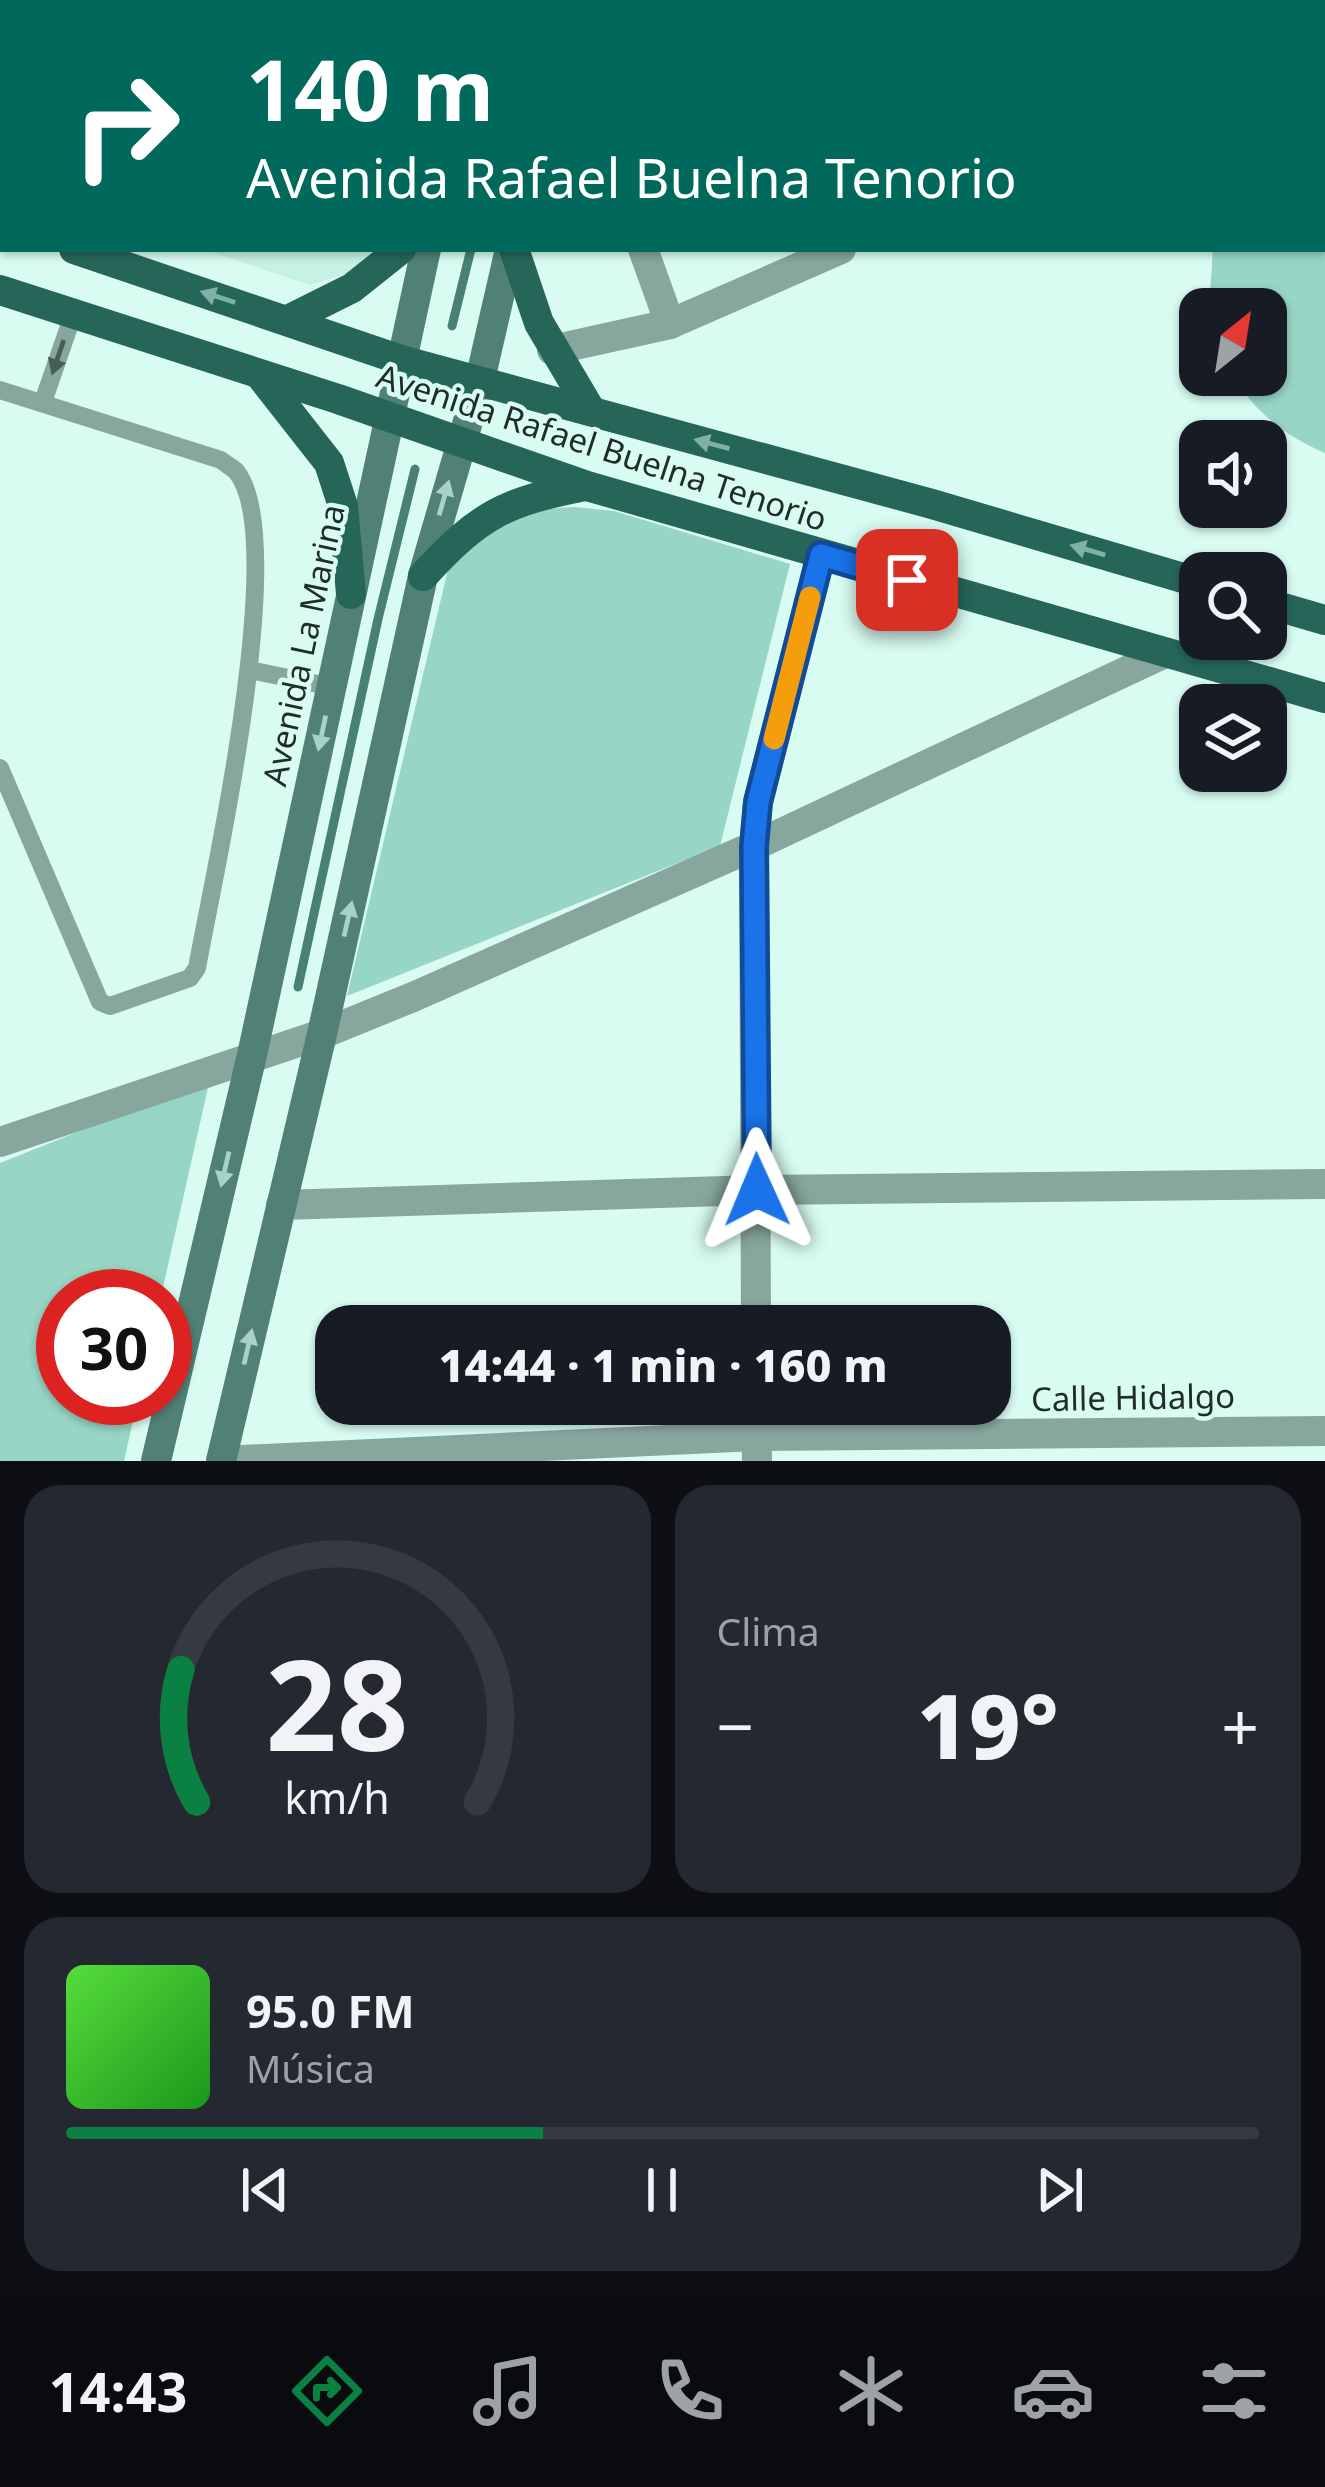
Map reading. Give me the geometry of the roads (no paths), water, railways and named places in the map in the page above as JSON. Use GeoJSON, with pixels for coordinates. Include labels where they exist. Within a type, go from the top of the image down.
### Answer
{"type":"FeatureCollection","features":[{"type":"Feature","properties":{"kind":"main road","name":"Avenida Rafael Buelna Tenorio"},"geometry":{"type":"LineString","coordinates":[[83,252],[401,360],[1179,577]]}},
{"type":"Feature","properties":{"kind":"main road"},"geometry":{"type":"LineString","coordinates":[[288,320],[352,288],[397,252]]}},
{"type":"Feature","properties":{"kind":"main road","name":"Avenida La Marina"},"geometry":{"type":"LineString","coordinates":[[156,1461],[252,1055],[425,252]]}},
{"type":"Feature","properties":{"kind":"main road"},"geometry":{"type":"LineString","coordinates":[[221,1461],[322,1034],[422,576],[480,380],[511,252]]}},
{"type":"Feature","properties":{"kind":"main road"},"geometry":{"type":"LineString","coordinates":[[513,252],[552,350],[591,411]]}},
{"type":"Feature","properties":{"kind":"main road","name":"Avenida Rafael Buelna Tenorio"},"geometry":{"type":"LineString","coordinates":[[0,290],[587,486],[1325,698]]}},
{"type":"Feature","properties":{"kind":"main road"},"geometry":{"type":"LineString","coordinates":[[260,375],[329,463],[343,506],[351,593]]}},
{"type":"Feature","properties":{"kind":"main road"},"geometry":{"type":"LineString","coordinates":[[422,576],[477,522],[533,496],[587,486]]}},
{"type":"Feature","properties":{"kind":"main road"},"geometry":{"type":"LineString","coordinates":[[1287,609],[1325,620]]}},
{"type":"Feature","properties":{"kind":"street"},"geometry":{"type":"LineString","coordinates":[[645,252],[670,324]]}},
{"type":"Feature","properties":{"kind":"street"},"geometry":{"type":"LineString","coordinates":[[552,350],[670,324],[834,252]]}},
{"type":"Feature","properties":{"kind":"street"},"geometry":{"type":"LineString","coordinates":[[756,1305],[754,846],[758,802],[821,555]]}},
{"type":"Feature","properties":{"kind":"street"},"geometry":{"type":"LineString","coordinates":[[0,1142],[322,1034],[754,846],[1163,654]]}},
{"type":"Feature","properties":{"kind":"street"},"geometry":{"type":"LineString","coordinates":[[281,1205],[757,1190],[1325,1184]]}},
{"type":"Feature","properties":{"kind":"street","name":"Calle Hidalgo"},"geometry":{"type":"LineString","coordinates":[[221,1461],[1325,1431]]}},
{"type":"Feature","properties":{"kind":"lane"},"geometry":{"type":"LineString","coordinates":[[43,402],[74,312]]}},
{"type":"Feature","properties":{"kind":"lane"},"geometry":{"type":"LineString","coordinates":[[0,390],[221,460],[236,470],[250,508],[256,554],[250,670],[197,968],[190,978],[110,1006],[100,1002],[0,768]]}},
{"type":"Feature","properties":{"kind":"lane"},"geometry":{"type":"LineString","coordinates":[[250,670],[332,687]]}},
{"type":"Feature","properties":{"kind":"waterway"},"geometry":{"type":"LineString","coordinates":[[452,326],[470,252]]}},
{"type":"Feature","properties":{"kind":"waterway"},"geometry":{"type":"LineString","coordinates":[[298,987],[415,469]]}}]}
